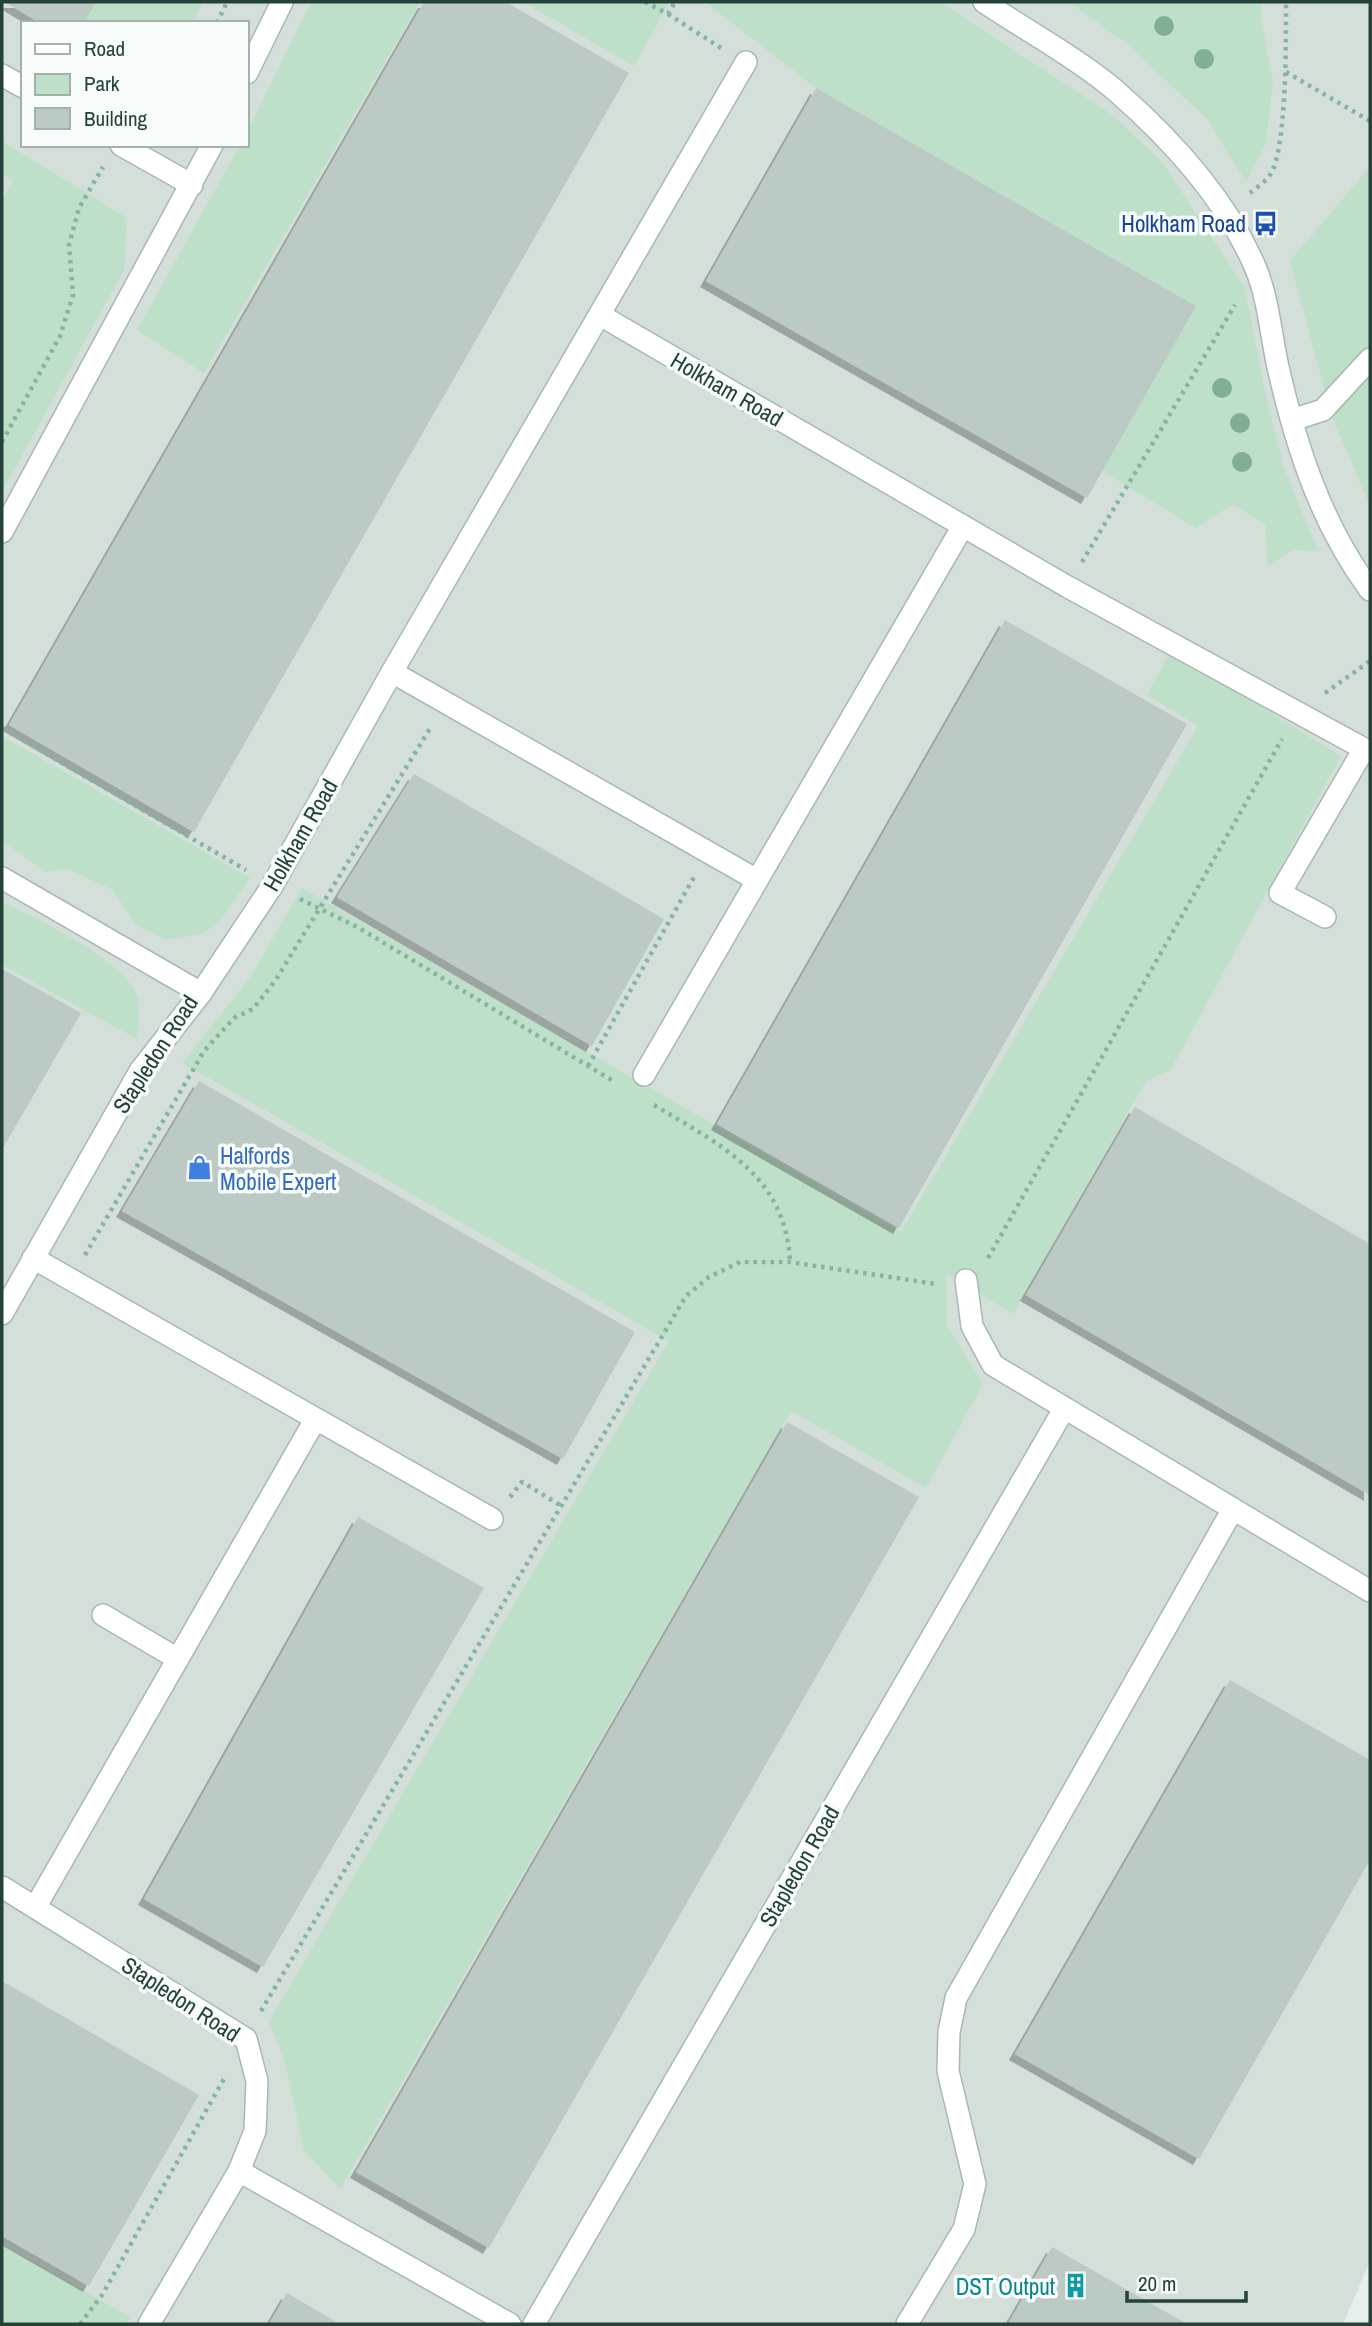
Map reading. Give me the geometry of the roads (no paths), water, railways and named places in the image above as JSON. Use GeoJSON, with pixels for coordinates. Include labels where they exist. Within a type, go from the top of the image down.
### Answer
{"type":"FeatureCollection","features":[{"type":"Feature","properties":{"kind":"street"},"geometry":{"type":"LineString","coordinates":[[248,71],[282,2]]}},
{"type":"Feature","properties":{"kind":"street"},"geometry":{"type":"LineString","coordinates":[[984,2],[1115,89],[1190,163],[1226,216],[1256,270],[1292,420],[1311,485],[1351,564],[1370,590]]}},
{"type":"Feature","properties":{"kind":"street","name":"Holkham Road"},"geometry":{"type":"LineString","coordinates":[[201,993],[272,886],[392,672],[746,62]]}},
{"type":"Feature","properties":{"kind":"street"},"geometry":{"type":"LineString","coordinates":[[2,75],[21,87]]}},
{"type":"Feature","properties":{"kind":"street"},"geometry":{"type":"LineString","coordinates":[[2,532],[211,147]]}},
{"type":"Feature","properties":{"kind":"street"},"geometry":{"type":"LineString","coordinates":[[115,150],[192,185]]}},
{"type":"Feature","properties":{"kind":"street","name":"Holkham Road"},"geometry":{"type":"LineString","coordinates":[[600,315],[1068,587],[1367,750]]}},
{"type":"Feature","properties":{"kind":"street"},"geometry":{"type":"LineString","coordinates":[[1292,420],[1323,410],[1370,359]]}},
{"type":"Feature","properties":{"kind":"street"},"geometry":{"type":"LineString","coordinates":[[644,1075],[964,526]]}},
{"type":"Feature","properties":{"kind":"street"},"geometry":{"type":"LineString","coordinates":[[392,672],[757,880]]}},
{"type":"Feature","properties":{"kind":"street"},"geometry":{"type":"LineString","coordinates":[[1325,917],[1280,893],[1367,750]]}},
{"type":"Feature","properties":{"kind":"street","name":"Stapledon Road"},"geometry":{"type":"LineString","coordinates":[[2,878],[201,993],[140,1071],[2,1314]]}},
{"type":"Feature","properties":{"kind":"street"},"geometry":{"type":"LineString","coordinates":[[33,1258],[492,1520]]}},
{"type":"Feature","properties":{"kind":"street"},"geometry":{"type":"LineString","coordinates":[[966,1280],[972,1326],[993,1365],[1370,1591]]}},
{"type":"Feature","properties":{"kind":"street","name":"Stapledon Road"},"geometry":{"type":"LineString","coordinates":[[534,2324],[1064,1409]]}},
{"type":"Feature","properties":{"kind":"street"},"geometry":{"type":"LineString","coordinates":[[36,1906],[315,1420]]}},
{"type":"Feature","properties":{"kind":"street"},"geometry":{"type":"LineString","coordinates":[[907,2324],[964,2229],[975,2184],[948,2071],[949,2032],[956,1998],[1233,1509]]}},
{"type":"Feature","properties":{"kind":"street"},"geometry":{"type":"LineString","coordinates":[[103,1615],[178,1659]]}},
{"type":"Feature","properties":{"kind":"street","name":"Stapledon Road"},"geometry":{"type":"LineString","coordinates":[[2,1887],[246,2039],[257,2081],[255,2131],[239,2171],[149,2324]]}},
{"type":"Feature","properties":{"kind":"street"},"geometry":{"type":"LineString","coordinates":[[239,2171],[510,2324]]}},
{"type":"Feature","properties":{"kind":"place","name":"Holkham Road"},"geometry":{"type":"Point","coordinates":[1266,223]}},
{"type":"Feature","properties":{"kind":"place","name":"Halfords Mobile Expert"},"geometry":{"type":"Point","coordinates":[200,1168]}},
{"type":"Feature","properties":{"kind":"place","name":"DST Output"},"geometry":{"type":"Point","coordinates":[1075,2286]}}]}
